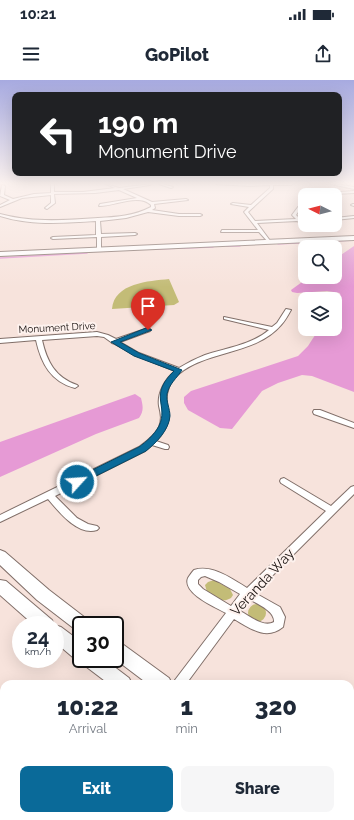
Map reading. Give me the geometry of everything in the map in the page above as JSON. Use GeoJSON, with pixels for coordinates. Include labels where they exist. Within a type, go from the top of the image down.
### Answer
{"type":"FeatureCollection","features":[{"type":"Feature","properties":{"kind":"main road"},"geometry":{"type":"LineString","coordinates":[[0,254],[354,238]]}},
{"type":"Feature","properties":{"kind":"main road"},"geometry":{"type":"LineString","coordinates":[[0,556],[42,594],[72,617]]}},
{"type":"Feature","properties":{"kind":"main road"},"geometry":{"type":"LineString","coordinates":[[0,586],[35,616]]}},
{"type":"Feature","properties":{"kind":"main road"},"geometry":{"type":"LineString","coordinates":[[64,639],[72,645]]}},
{"type":"Feature","properties":{"kind":"main road"},"geometry":{"type":"LineString","coordinates":[[124,656],[158,680]]}},
{"type":"Feature","properties":{"kind":"main road"},"geometry":{"type":"LineString","coordinates":[[102,668],[118,680]]}},
{"type":"Feature","properties":{"kind":"street"},"geometry":{"type":"LineString","coordinates":[[5,221],[10,219],[35,222],[105,219]]}},
{"type":"Feature","properties":{"kind":"street"},"geometry":{"type":"LineString","coordinates":[[98,219],[99,249]]}},
{"type":"Feature","properties":{"kind":"street"},"geometry":{"type":"LineString","coordinates":[[251,219],[269,242]]}},
{"type":"Feature","properties":{"kind":"street"},"geometry":{"type":"LineString","coordinates":[[254,222],[298,220]]}},
{"type":"Feature","properties":{"kind":"street"},"geometry":{"type":"LineString","coordinates":[[222,231],[261,231]]}},
{"type":"Feature","properties":{"kind":"street"},"geometry":{"type":"LineString","coordinates":[[53,238],[135,234]]}},
{"type":"Feature","properties":{"kind":"street"},"geometry":{"type":"LineString","coordinates":[[0,519],[142,449],[159,434],[165,419],[163,394],[165,386],[179,370],[194,362],[252,343],[274,329],[288,310]]}},
{"type":"Feature","properties":{"kind":"street"},"geometry":{"type":"LineString","coordinates":[[226,318],[274,329]]}},
{"type":"Feature","properties":{"kind":"street"},"geometry":{"type":"LineString","coordinates":[[114,342],[148,330]]}},
{"type":"Feature","properties":{"kind":"street","name":"Monument Drive"},"geometry":{"type":"LineString","coordinates":[[0,341],[91,333],[102,335],[137,354],[179,370]]}},
{"type":"Feature","properties":{"kind":"street"},"geometry":{"type":"LineString","coordinates":[[38,338],[42,352],[52,372],[64,382],[75,386]]}},
{"type":"Feature","properties":{"kind":"street"},"geometry":{"type":"LineString","coordinates":[[317,412],[354,426]]}},
{"type":"Feature","properties":{"kind":"street"},"geometry":{"type":"LineString","coordinates":[[151,442],[166,447]]}},
{"type":"Feature","properties":{"kind":"street"},"geometry":{"type":"LineString","coordinates":[[284,481],[331,510]]}},
{"type":"Feature","properties":{"kind":"street","name":"Veranda Way"},"geometry":{"type":"LineString","coordinates":[[182,680],[248,593],[354,489]]}},
{"type":"Feature","properties":{"kind":"street"},"geometry":{"type":"LineString","coordinates":[[49,495],[75,522],[86,527],[94,528]]}},
{"type":"Feature","properties":{"kind":"street"},"geometry":{"type":"LineString","coordinates":[[205,572],[213,574],[248,593],[276,610],[280,617],[279,624],[274,628],[260,628],[232,613],[199,592],[193,585],[193,579],[198,573],[205,572]]}},
{"type":"Feature","properties":{"kind":"shaded area"},"geometry":{"type":"Polygon","coordinates":[[[354,246],[354,392],[312,376],[302,375],[278,383],[262,391],[232,429],[220,428],[188,410],[184,403],[184,397],[191,391],[298,356],[308,346],[314,336],[342,336],[342,292],[327,291],[297,293],[292,292],[291,290],[299,284],[342,284],[342,254],[354,246]]]}},
{"type":"Feature","properties":{"kind":"shaded area"},"geometry":{"type":"Polygon","coordinates":[[[169,279],[179,302],[174,305],[112,309],[114,300],[126,289],[134,285],[169,279]]]}},
{"type":"Feature","properties":{"kind":"shaded area"},"geometry":{"type":"Polygon","coordinates":[[[135,394],[141,398],[143,408],[139,418],[96,434],[0,477],[0,442],[135,394]]]}},
{"type":"Feature","properties":{"kind":"shaded area"},"geometry":{"type":"Polygon","coordinates":[[[214,580],[230,589],[233,595],[231,598],[221,600],[215,598],[207,592],[205,585],[214,580]]]}},
{"type":"Feature","properties":{"kind":"shaded area"},"geometry":{"type":"Polygon","coordinates":[[[257,604],[263,607],[266,613],[263,619],[257,622],[251,619],[248,613],[251,607],[257,604]]]}},
{"type":"Feature","properties":{"kind":"waterway"},"geometry":{"type":"LineString","coordinates":[[278,244],[354,240]]}},
{"type":"Feature","properties":{"kind":"waterway"},"geometry":{"type":"LineString","coordinates":[[227,246],[240,246]]}},
{"type":"Feature","properties":{"kind":"waterway"},"geometry":{"type":"LineString","coordinates":[[155,249],[213,247]]}},
{"type":"Feature","properties":{"kind":"waterway"},"geometry":{"type":"LineString","coordinates":[[0,258],[87,253]]}},
{"type":"Feature","properties":{"kind":"route"},"geometry":{"type":"LineString","coordinates":[[77,482],[142,449],[159,434],[163,427],[165,419],[163,394],[165,386],[179,370],[137,354],[114,342],[148,330]]}}]}
